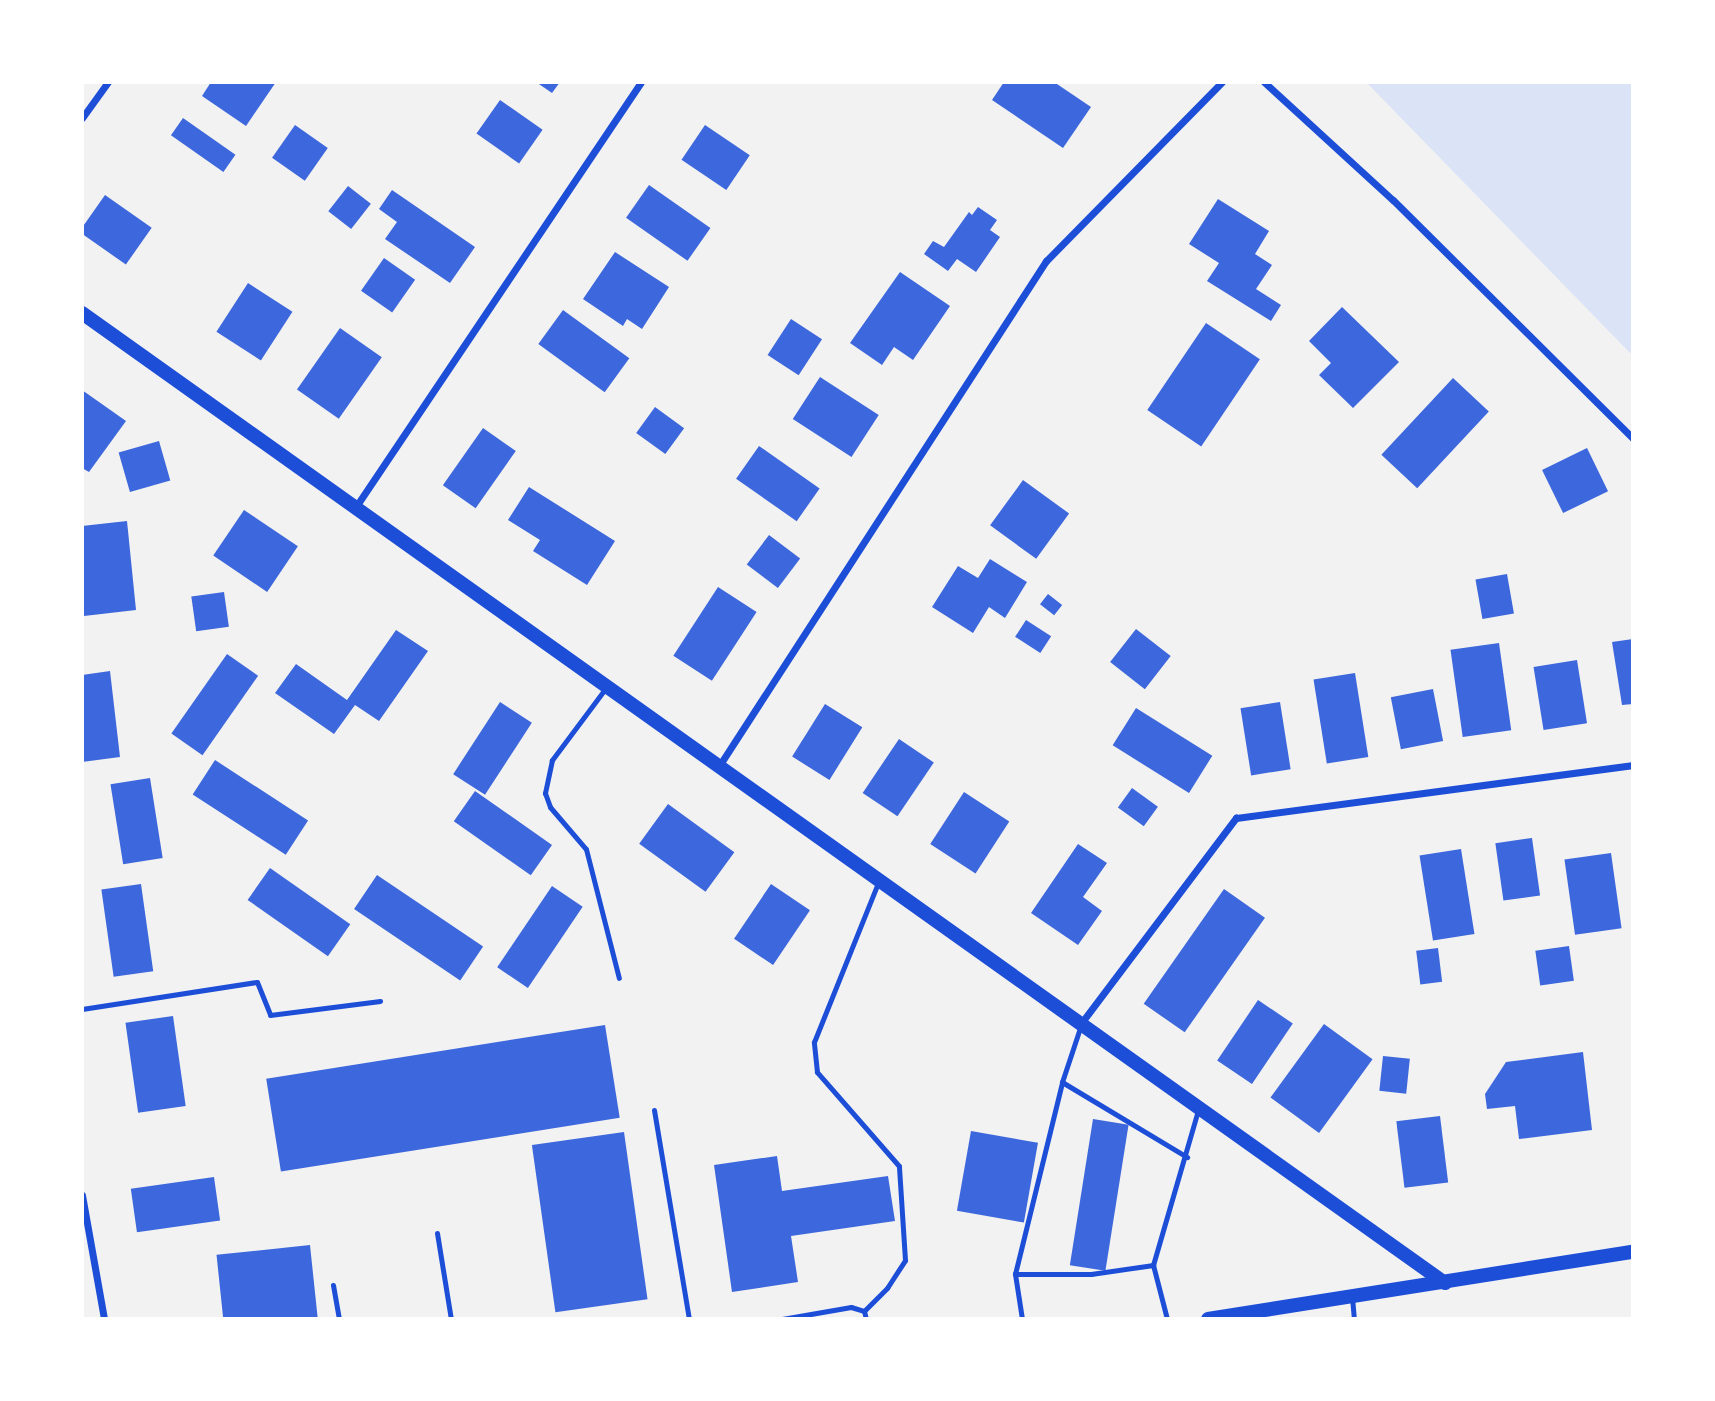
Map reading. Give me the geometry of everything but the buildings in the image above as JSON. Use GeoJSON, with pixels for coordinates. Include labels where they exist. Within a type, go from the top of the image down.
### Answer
{"type":"FeatureCollection","features":[{"type":"Feature","properties":{"kind":"main road"},"geometry":{"type":"LineString","coordinates":[[82,313],[357,505],[719,766],[1082,1022],[1198,1110],[1445,1283]]}},
{"type":"Feature","properties":{"kind":"main road"},"geometry":{"type":"LineString","coordinates":[[1208,1319],[1633,1252]]}},
{"type":"Feature","properties":{"kind":"street"},"geometry":{"type":"LineString","coordinates":[[82,118],[108,82]]}},
{"type":"Feature","properties":{"kind":"street"},"geometry":{"type":"LineString","coordinates":[[357,505],[641,82]]}},
{"type":"Feature","properties":{"kind":"street"},"geometry":{"type":"LineString","coordinates":[[719,766],[1046,261],[1222,82]]}},
{"type":"Feature","properties":{"kind":"street"},"geometry":{"type":"LineString","coordinates":[[1264,82],[1393,200],[1633,438]]}},
{"type":"Feature","properties":{"kind":"street"},"geometry":{"type":"LineString","coordinates":[[1082,1022],[1236,818],[1633,765]]}},
{"type":"Feature","properties":{"kind":"street"},"geometry":{"type":"LineString","coordinates":[[82,1195],[85,1232],[104,1319]]}},
{"type":"Feature","properties":{"kind":"lane"},"geometry":{"type":"LineString","coordinates":[[607,686],[552,760],[545,793],[550,807],[586,849],[619,978]]}},
{"type":"Feature","properties":{"kind":"lane"},"geometry":{"type":"LineString","coordinates":[[864,1311],[887,1288],[905,1260],[899,1166],[817,1072],[814,1042],[879,880]]}},
{"type":"Feature","properties":{"kind":"lane"},"geometry":{"type":"LineString","coordinates":[[82,1009],[257,982],[270,1015],[380,1001]]}},
{"type":"Feature","properties":{"kind":"lane"},"geometry":{"type":"LineString","coordinates":[[1022,1319],[1016,1274],[1062,1082],[1082,1022]]}},
{"type":"Feature","properties":{"kind":"lane"},"geometry":{"type":"LineString","coordinates":[[1062,1082],[1187,1157]]}},
{"type":"Feature","properties":{"kind":"lane"},"geometry":{"type":"LineString","coordinates":[[654,1110],[689,1319]]}},
{"type":"Feature","properties":{"kind":"lane"},"geometry":{"type":"LineString","coordinates":[[1167,1319],[1153,1265],[1187,1157],[1198,1110]]}},
{"type":"Feature","properties":{"kind":"lane"},"geometry":{"type":"LineString","coordinates":[[437,1233],[451,1319]]}},
{"type":"Feature","properties":{"kind":"lane"},"geometry":{"type":"LineString","coordinates":[[1016,1274],[1091,1274],[1153,1265]]}},
{"type":"Feature","properties":{"kind":"lane"},"geometry":{"type":"LineString","coordinates":[[333,1285],[339,1319]]}},
{"type":"Feature","properties":{"kind":"lane"},"geometry":{"type":"LineString","coordinates":[[1352,1297],[1354,1319]]}},
{"type":"Feature","properties":{"kind":"lane"},"geometry":{"type":"LineString","coordinates":[[782,1319],[851,1307],[864,1311]]}},
{"type":"Feature","properties":{"kind":"lane"},"geometry":{"type":"LineString","coordinates":[[864,1311],[866,1319]]}},
{"type":"Feature","properties":{"kind":"shaded area"},"geometry":{"type":"Polygon","coordinates":[[[1366,82],[1633,82],[1633,356],[1366,82]]]}}]}
